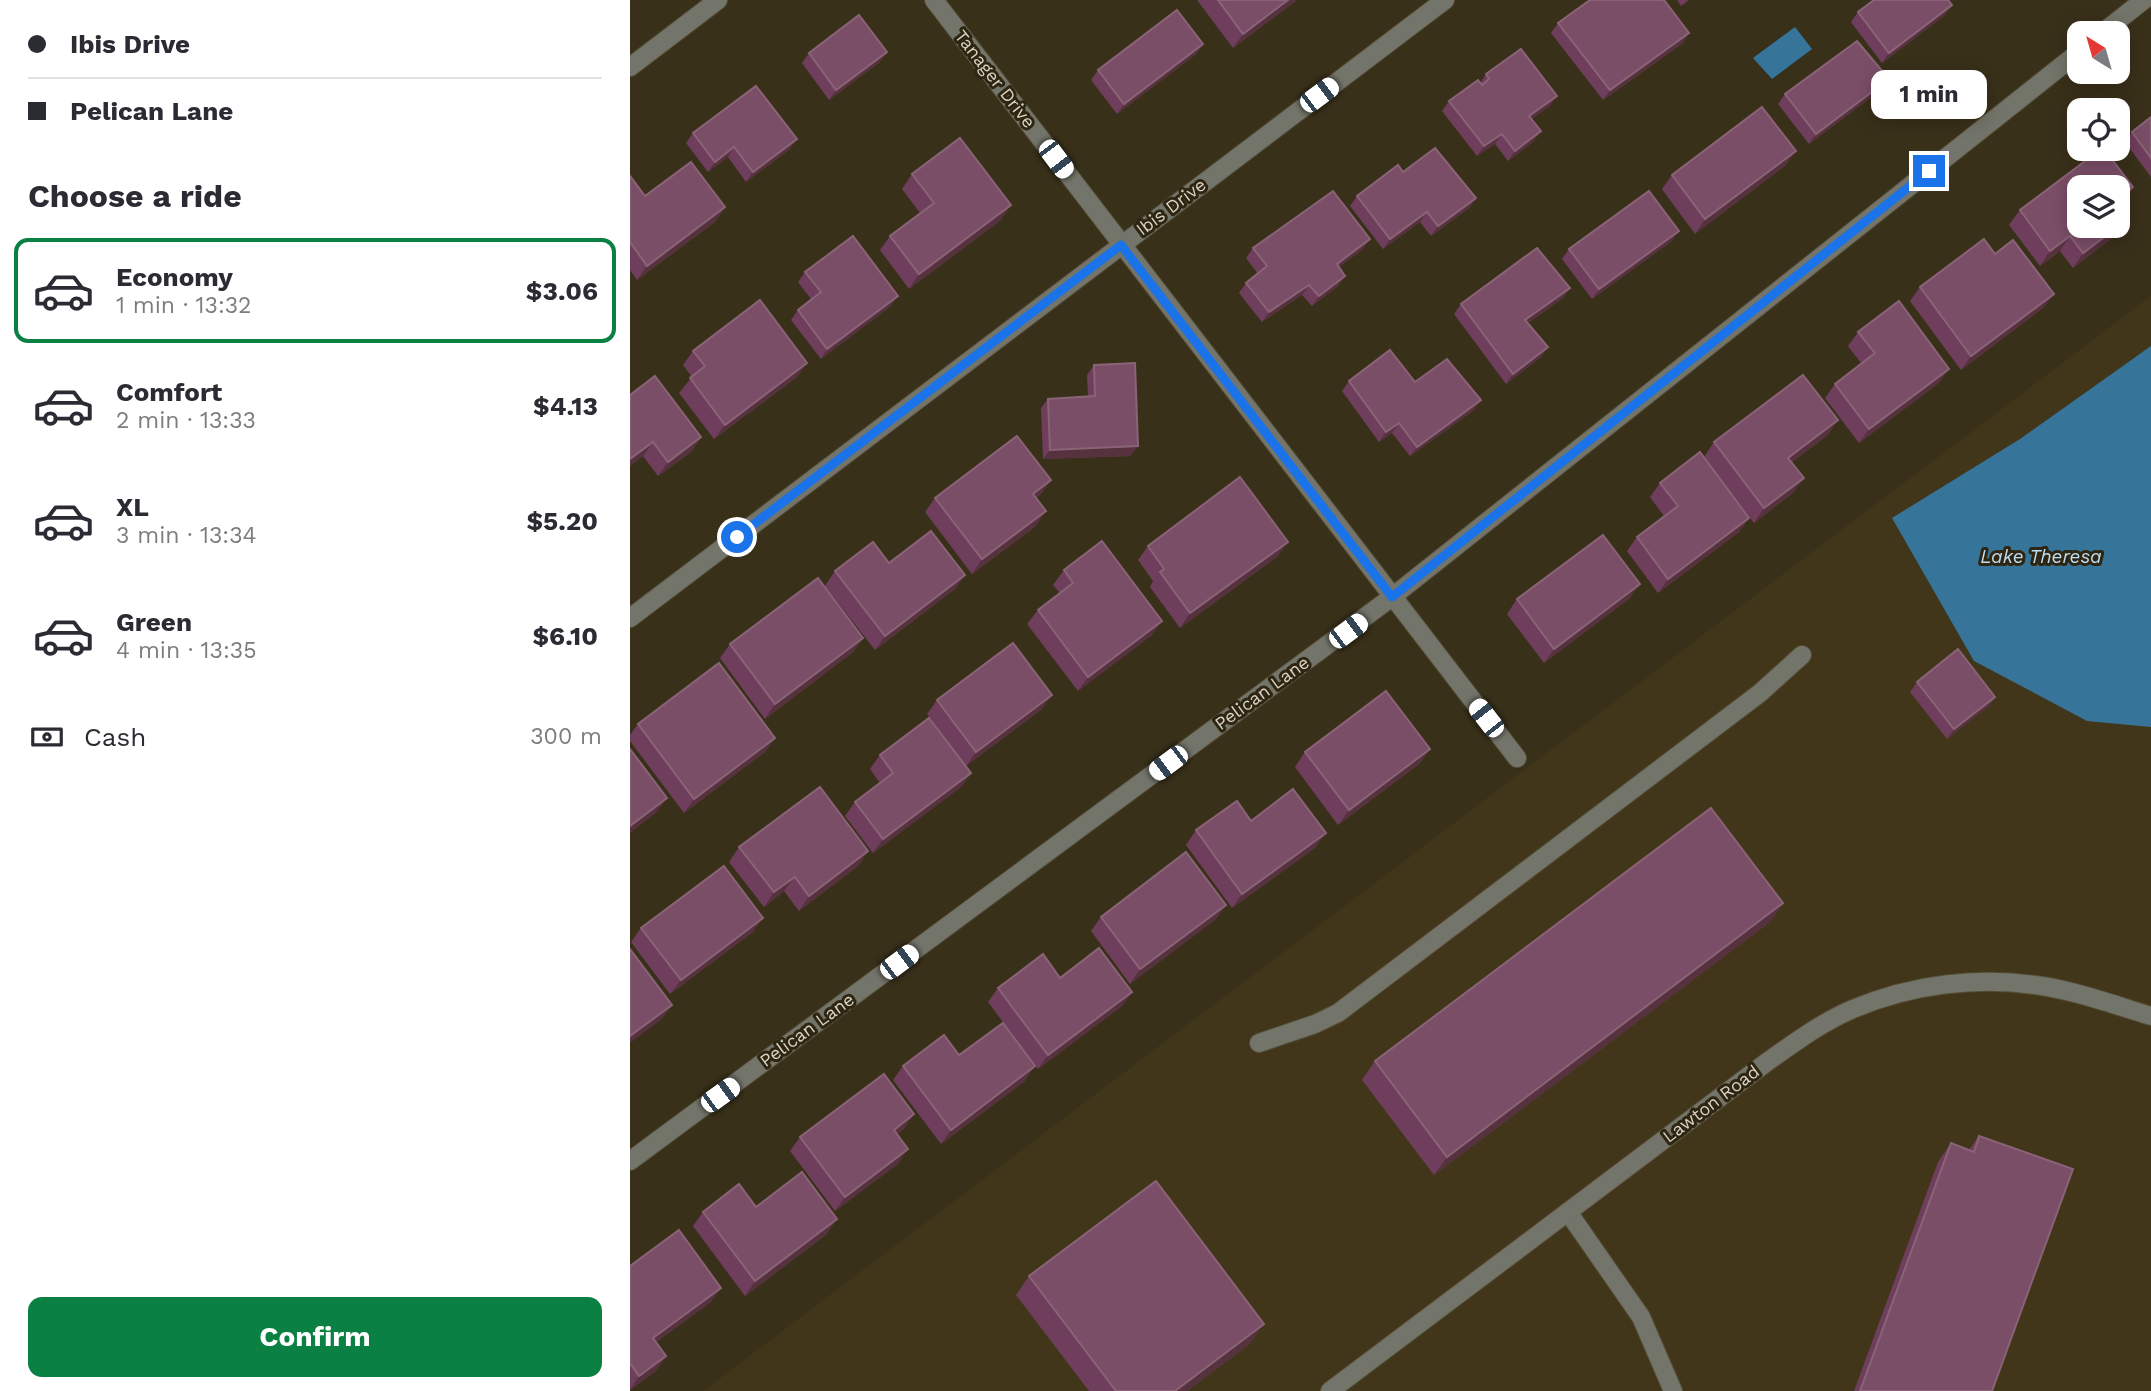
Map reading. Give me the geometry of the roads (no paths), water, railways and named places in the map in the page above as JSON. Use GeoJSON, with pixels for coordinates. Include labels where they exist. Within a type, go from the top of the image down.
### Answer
{"type":"FeatureCollection","features":[{"type":"Feature","properties":{"kind":"street"},"geometry":{"type":"LineString","coordinates":[[630,67],[718,0]]}},
{"type":"Feature","properties":{"kind":"street","name":"Tanager Drive"},"geometry":{"type":"LineString","coordinates":[[934,0],[1517,758]]}},
{"type":"Feature","properties":{"kind":"street","name":"Ibis Drive"},"geometry":{"type":"LineString","coordinates":[[630,618],[1445,0]]}},
{"type":"Feature","properties":{"kind":"street"},"geometry":{"type":"LineString","coordinates":[[2117,21],[2144,0]]}},
{"type":"Feature","properties":{"kind":"street","name":"Pelican Lane"},"geometry":{"type":"LineString","coordinates":[[630,1161],[1392,597],[2067,62]]}},
{"type":"Feature","properties":{"kind":"street"},"geometry":{"type":"LineString","coordinates":[[1259,1043],[1315,1024],[1338,1013],[1760,693],[1802,655]]}},
{"type":"Feature","properties":{"kind":"street","name":"Lawton Road"},"geometry":{"type":"LineString","coordinates":[[1330,1391],[1795,1042],[1851,1009],[1923,988],[1959,983],[2017,983],[2075,993],[2151,1016]]}},
{"type":"Feature","properties":{"kind":"street"},"geometry":{"type":"LineString","coordinates":[[1568,1212],[1641,1317],[1674,1391]]}},
{"type":"Feature","properties":{"kind":"water"},"geometry":{"type":"Polygon","coordinates":[[[1795,27],[1812,49],[1772,79],[1753,58],[1795,27]]]}},
{"type":"Feature","properties":{"kind":"water","name":"Lake Theresa"},"geometry":{"type":"Polygon","coordinates":[[[2151,346],[2151,727],[2087,721],[1974,661],[1892,518],[2020,439],[2151,346]]]}}]}
